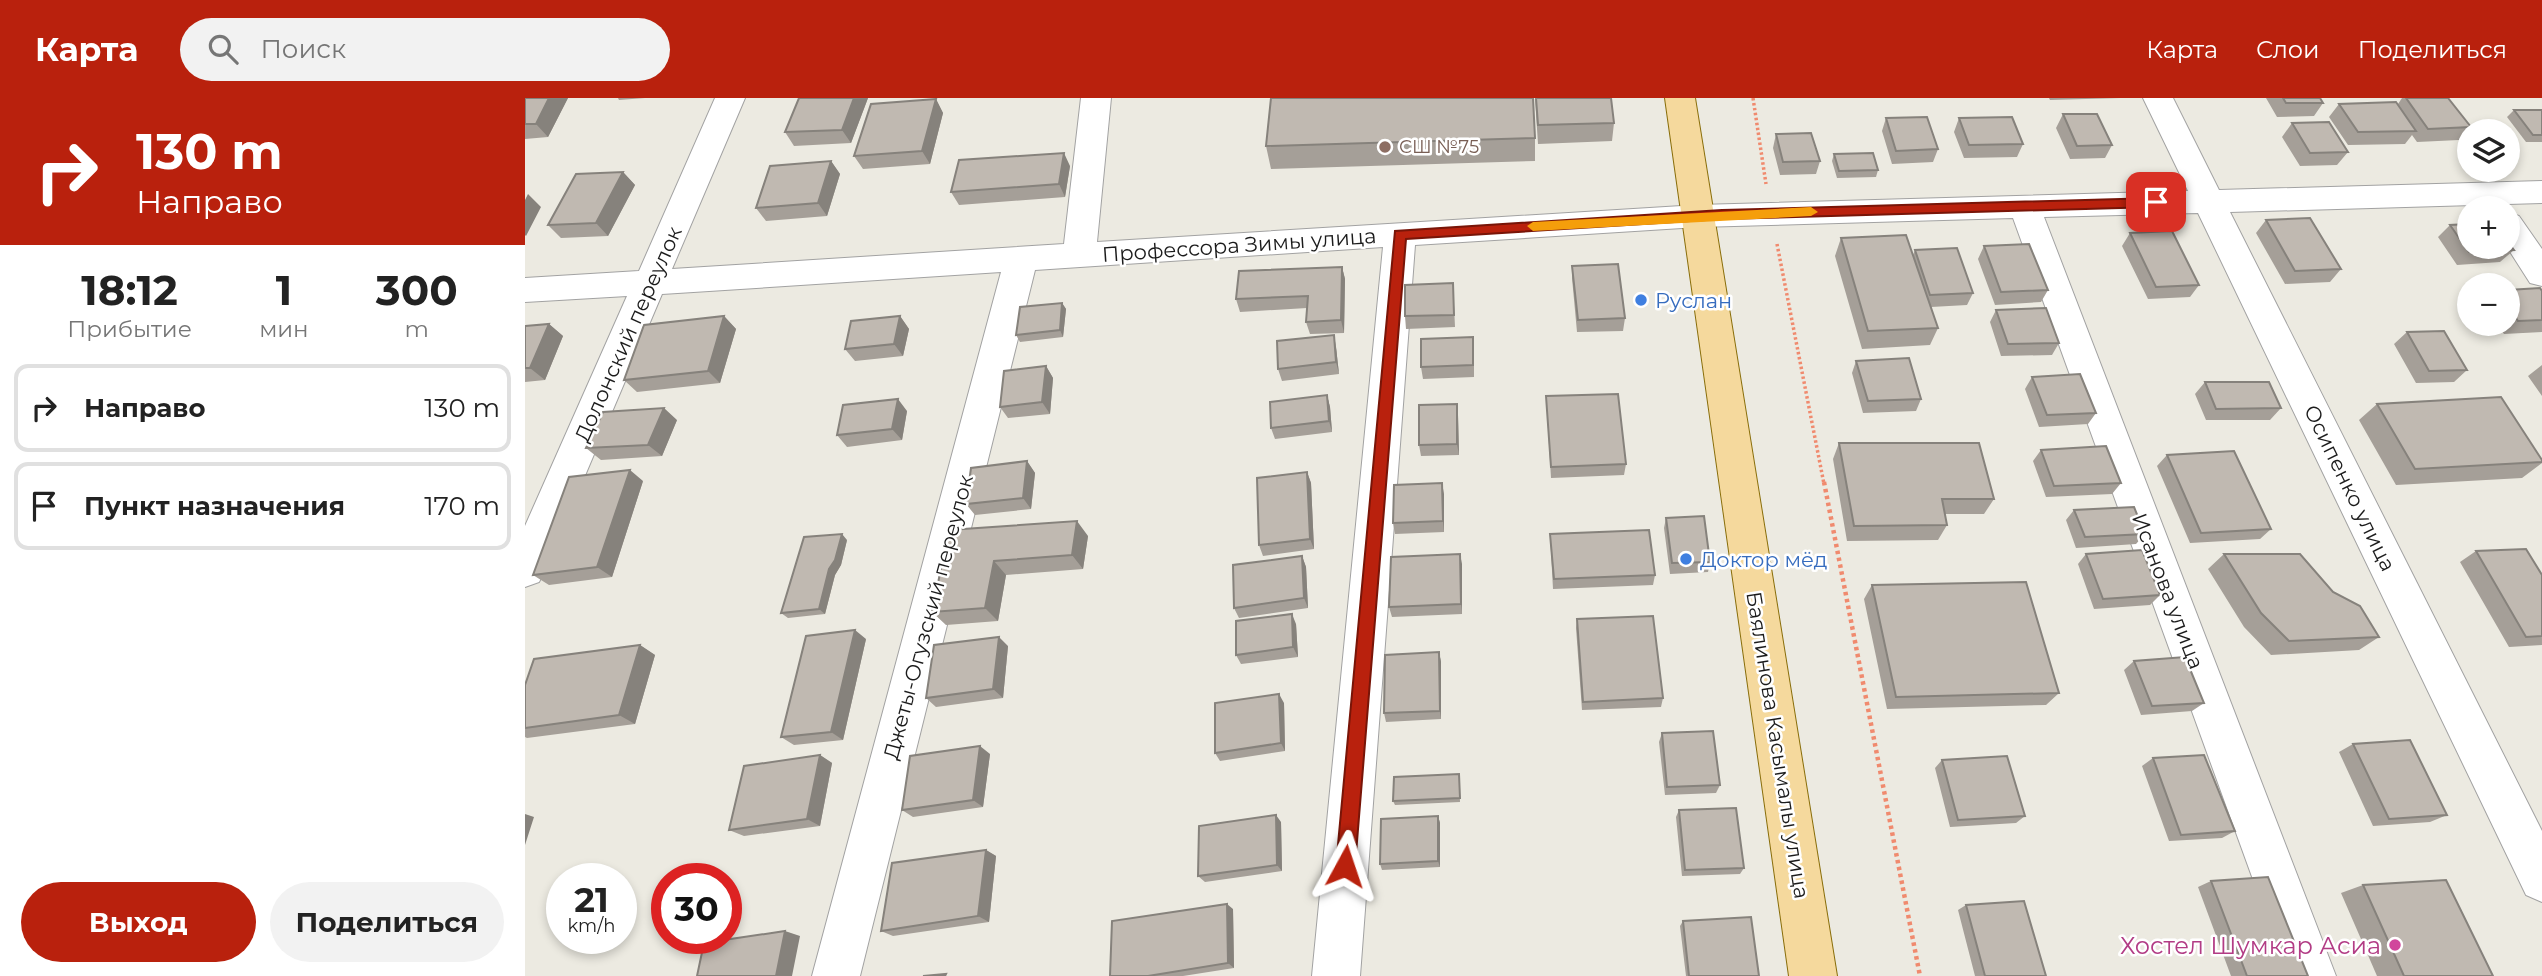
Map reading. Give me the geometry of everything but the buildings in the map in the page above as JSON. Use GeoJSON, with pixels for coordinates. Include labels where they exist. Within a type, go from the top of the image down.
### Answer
{"type":"FeatureCollection","features":[{"type":"Feature","properties":{"kind":"main road","name":"Баялинова Касымалы улица"},"geometry":{"type":"LineString","coordinates":[[1680,98],[1813,976]]}},
{"type":"Feature","properties":{"kind":"street","name":"Долонский переулок"},"geometry":{"type":"LineString","coordinates":[[525,570],[730,98]]}},
{"type":"Feature","properties":{"kind":"street"},"geometry":{"type":"LineString","coordinates":[[1079,255],[1095,98]]}},
{"type":"Feature","properties":{"kind":"street","name":"Осипенко улица"},"geometry":{"type":"LineString","coordinates":[[2158,98],[2542,879]]}},
{"type":"Feature","properties":{"kind":"street","name":"Профессора Зимы улица"},"geometry":{"type":"LineString","coordinates":[[2520,196],[2542,192]]}},
{"type":"Feature","properties":{"kind":"street","name":"Профессора Зимы улица"},"geometry":{"type":"LineString","coordinates":[[525,290],[1698,216],[2209,201],[2457,201]]}},
{"type":"Feature","properties":{"kind":"street","name":"Исанова улица"},"geometry":{"type":"LineString","coordinates":[[2024,206],[2312,976]]}},
{"type":"Feature","properties":{"kind":"street"},"geometry":{"type":"LineString","coordinates":[[1336,976],[1400,234]]}},
{"type":"Feature","properties":{"kind":"street"},"geometry":{"type":"LineString","coordinates":[[2520,242],[2542,275]]}},
{"type":"Feature","properties":{"kind":"street","name":"Джеты-Огузский переулок"},"geometry":{"type":"LineString","coordinates":[[836,976],[1021,259]]}},
{"type":"Feature","properties":{"kind":"path"},"geometry":{"type":"LineString","coordinates":[[1753,98],[1771,213],[1920,976]]}},
{"type":"Feature","properties":{"kind":"slow traffic"},"geometry":{"type":"LineString","coordinates":[[1533,226],[1811,212]]}},
{"type":"Feature","properties":{"kind":"place","name":"СШ №75"},"geometry":{"type":"Point","coordinates":[1385,147]}},
{"type":"Feature","properties":{"kind":"place","name":"Руслан"},"geometry":{"type":"Point","coordinates":[1641,300]}},
{"type":"Feature","properties":{"kind":"place","name":"Доктор мёд"},"geometry":{"type":"Point","coordinates":[1686,559]}},
{"type":"Feature","properties":{"kind":"place","name":"Хостел Шумкар Асиа"},"geometry":{"type":"Point","coordinates":[2395,945]}},
{"type":"Feature","properties":{"kind":"route"},"geometry":{"type":"LineString","coordinates":[[1345,866],[1400,234],[1722,215],[2156,202]]}}]}
